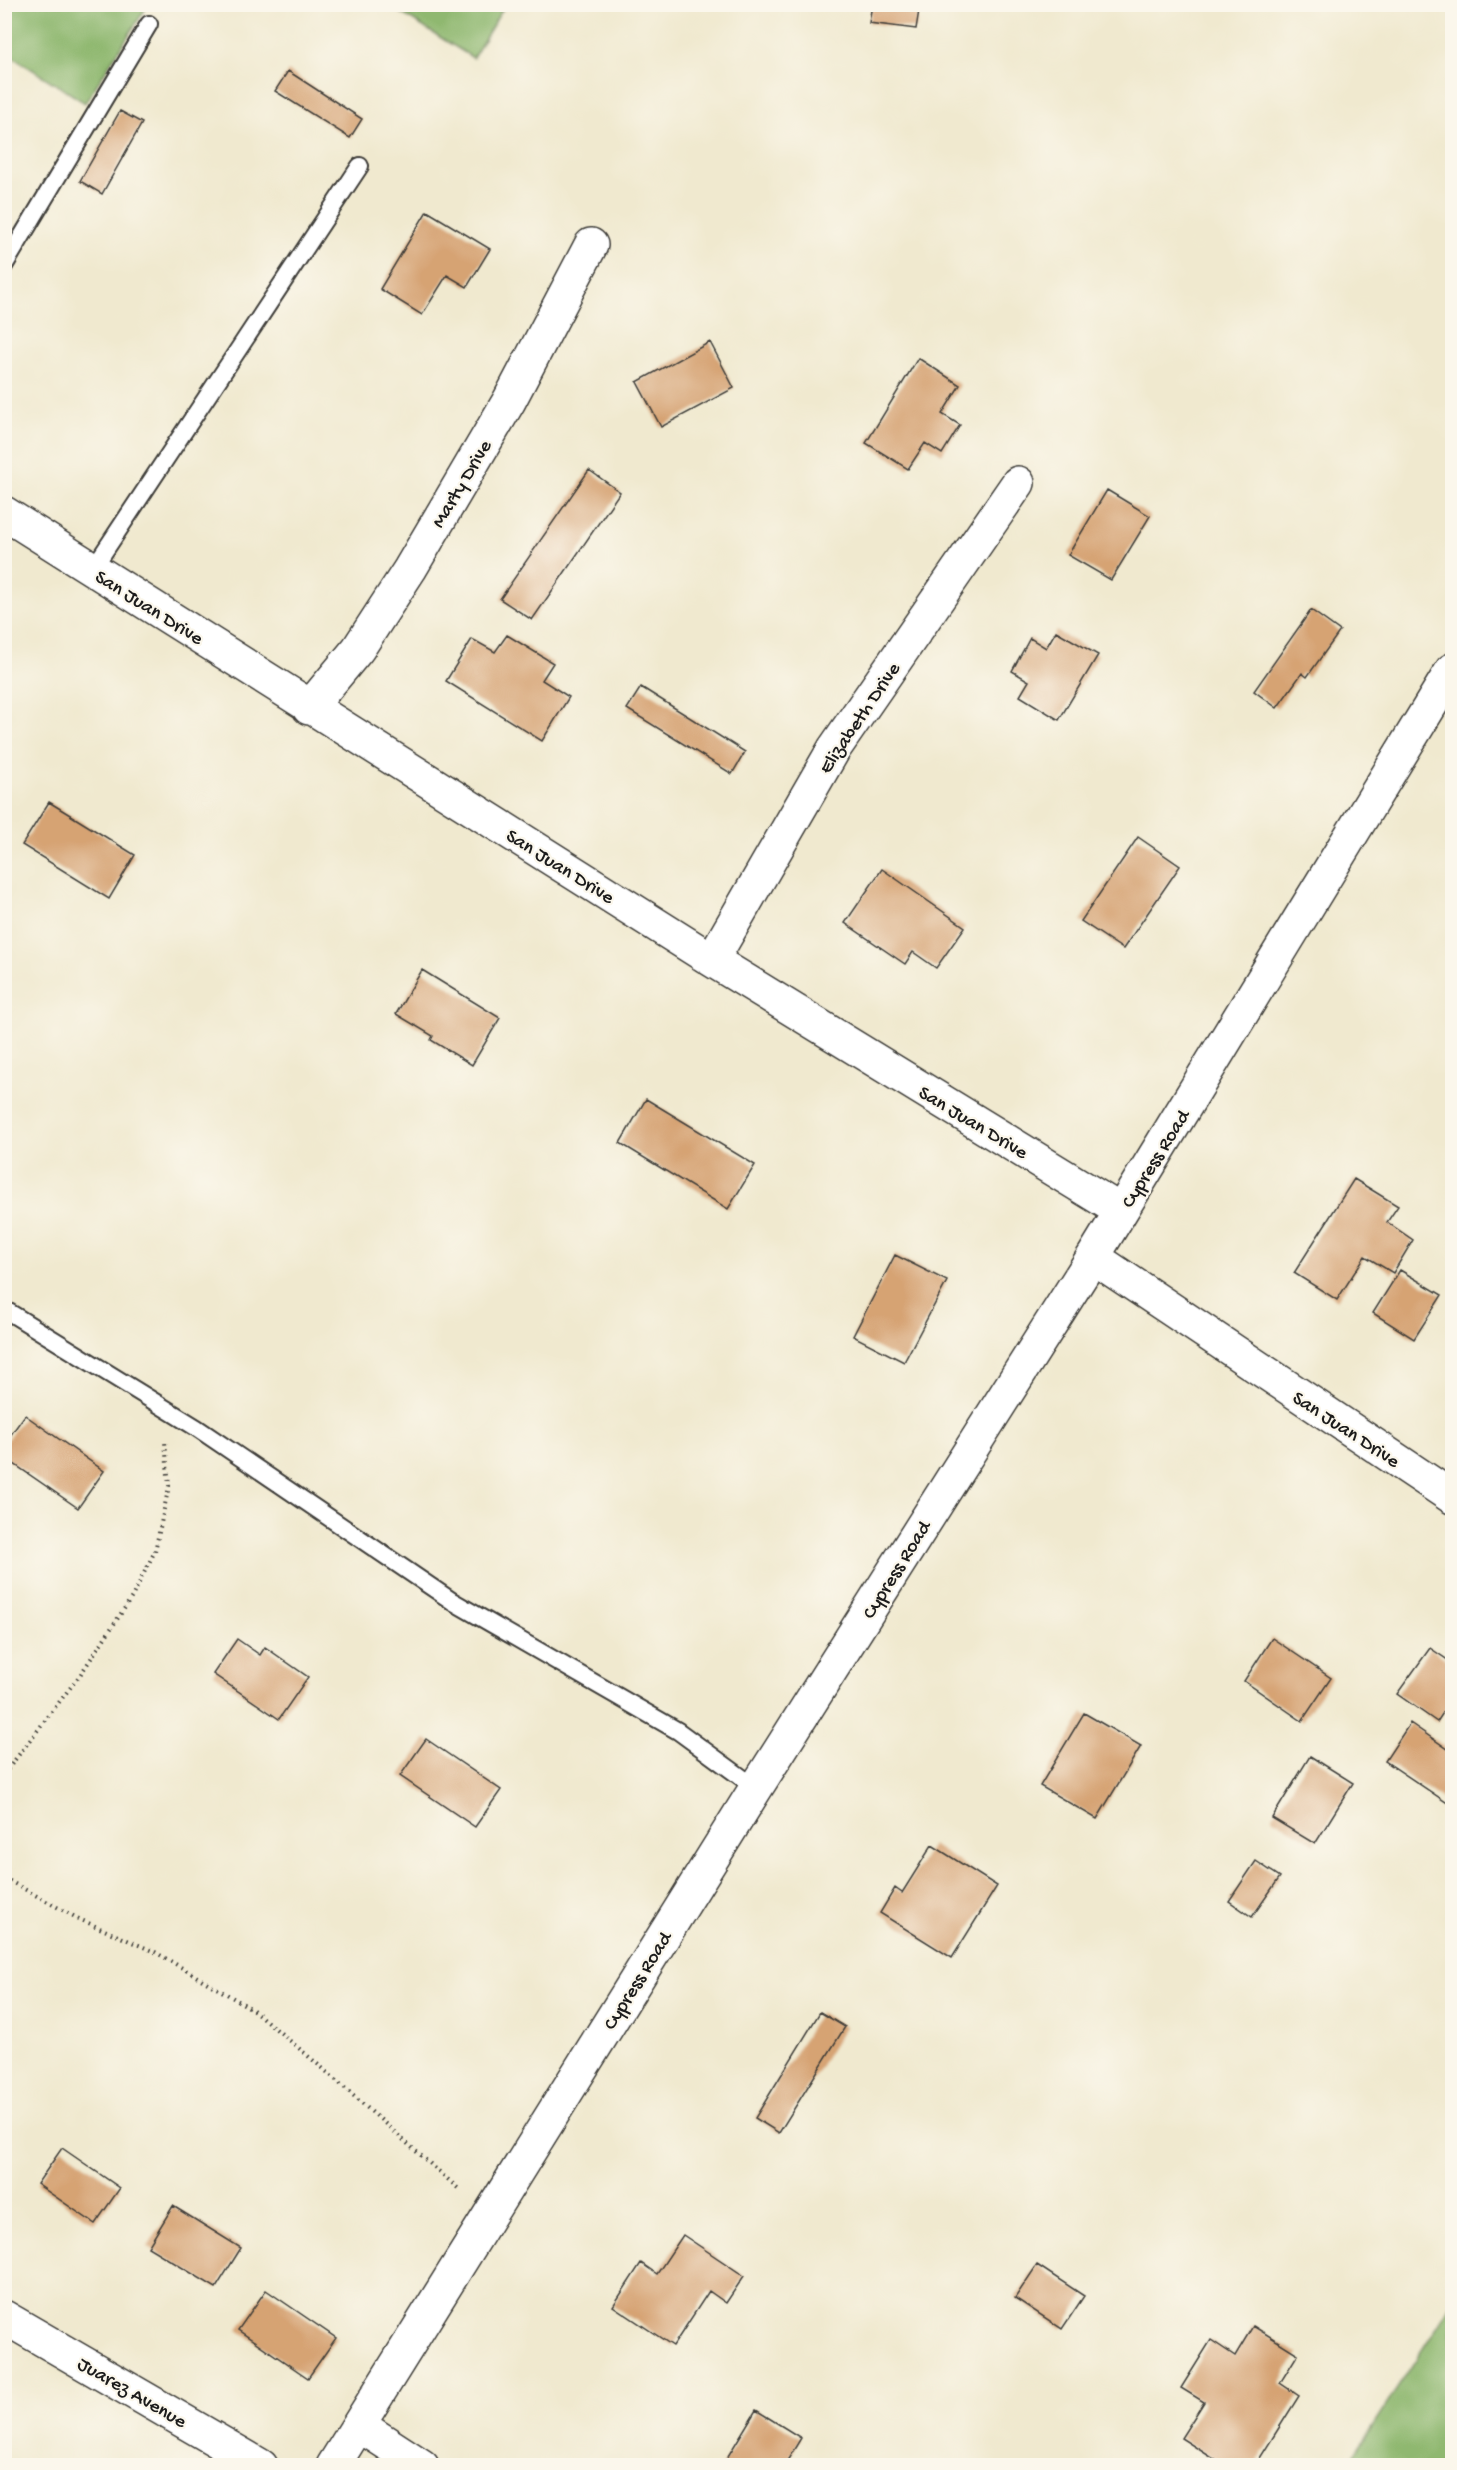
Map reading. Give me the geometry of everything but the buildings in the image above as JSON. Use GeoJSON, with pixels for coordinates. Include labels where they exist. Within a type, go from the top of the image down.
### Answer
{"type":"FeatureCollection","features":[{"type":"Feature","properties":{"kind":"street","name":"Marty Drive"},"geometry":{"type":"LineString","coordinates":[[309,708],[358,649],[410,569],[509,401],[591,245]]}},
{"type":"Feature","properties":{"kind":"street","name":"Elizabeth Drive"},"geometry":{"type":"LineString","coordinates":[[712,960],[834,749],[1018,483]]}},
{"type":"Feature","properties":{"kind":"street","name":"San Juan Drive"},"geometry":{"type":"LineString","coordinates":[[4,513],[309,708],[712,960],[1121,1211]]}},
{"type":"Feature","properties":{"kind":"street","name":"Cypress Road"},"geometry":{"type":"LineString","coordinates":[[333,2466],[756,1788],[1093,1257],[1452,670]]}},
{"type":"Feature","properties":{"kind":"street","name":"San Juan Drive"},"geometry":{"type":"LineString","coordinates":[[1093,1257],[1452,1497]]}},
{"type":"Feature","properties":{"kind":"street","name":"Juarez Avenue"},"geometry":{"type":"LineString","coordinates":[[4,2317],[261,2466]]}},
{"type":"Feature","properties":{"kind":"street"},"geometry":{"type":"LineString","coordinates":[[358,2425],[422,2466]]}},
{"type":"Feature","properties":{"kind":"lane"},"geometry":{"type":"LineString","coordinates":[[4,266],[149,24]]}},
{"type":"Feature","properties":{"kind":"lane"},"geometry":{"type":"LineString","coordinates":[[92,570],[360,166]]}},
{"type":"Feature","properties":{"kind":"lane"},"geometry":{"type":"LineString","coordinates":[[4,1309],[162,1405],[452,1600],[678,1731],[756,1788]]}},
{"type":"Feature","properties":{"kind":"path"},"geometry":{"type":"LineString","coordinates":[[4,1774],[80,1675],[132,1597],[155,1551],[169,1486],[162,1405]]}},
{"type":"Feature","properties":{"kind":"path"},"geometry":{"type":"LineString","coordinates":[[4,1878],[79,1919],[155,1952],[252,2009],[320,2066],[488,2216]]}},
{"type":"Feature","properties":{"kind":"green space"},"geometry":{"type":"Polygon","coordinates":[[[505,4],[473,58],[388,5],[505,4]]]}},
{"type":"Feature","properties":{"kind":"green space"},"geometry":{"type":"Polygon","coordinates":[[[4,5],[148,5],[85,103],[5,52],[4,5]]]}},
{"type":"Feature","properties":{"kind":"green space"},"geometry":{"type":"Polygon","coordinates":[[[1452,2303],[1452,2465],[1348,2465],[1452,2303]]]}}]}
